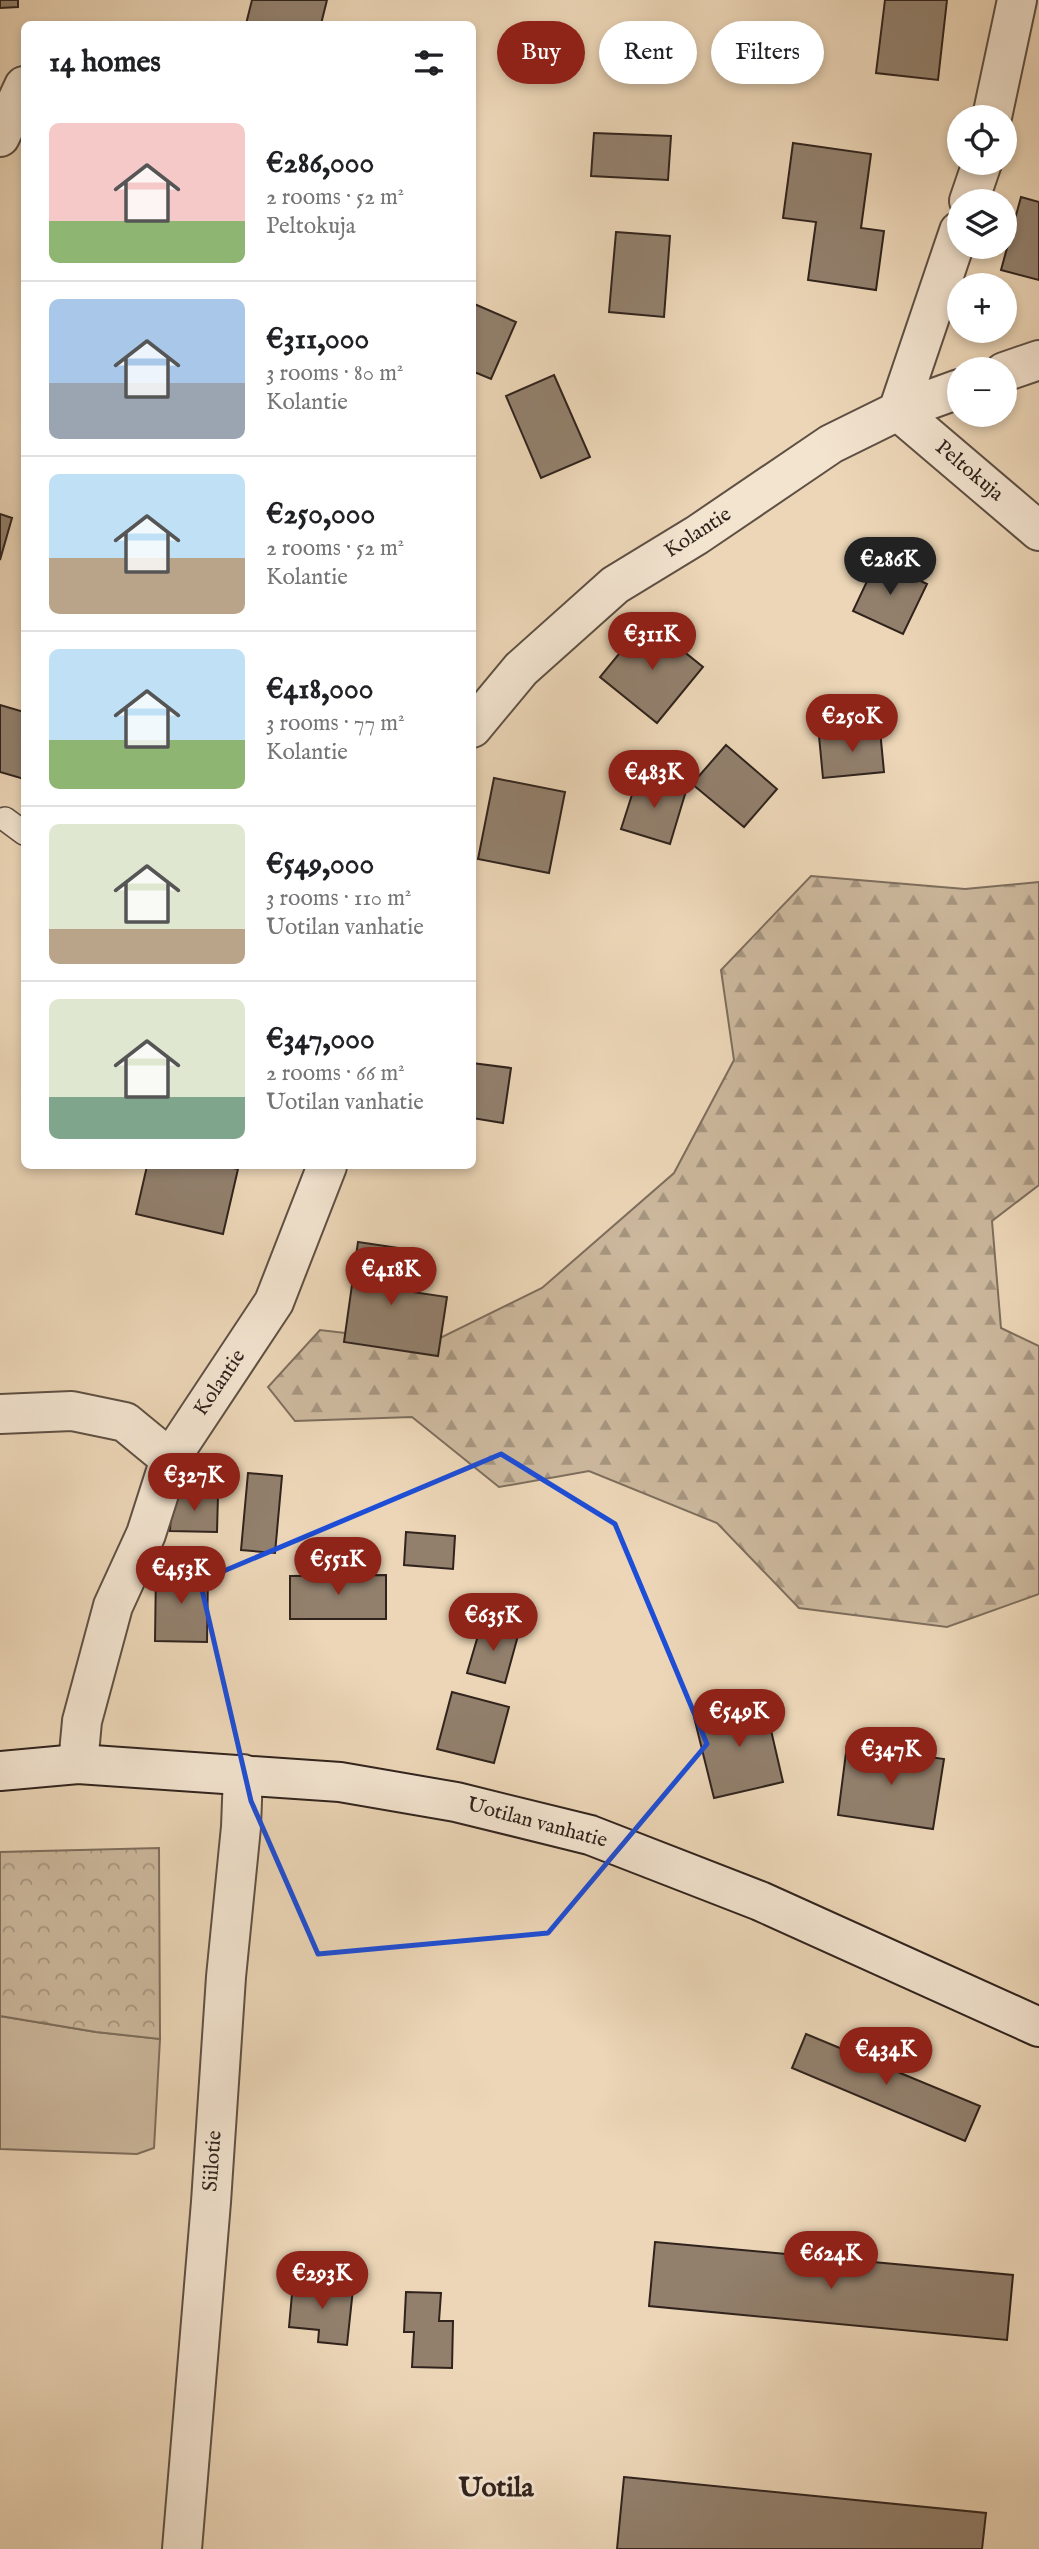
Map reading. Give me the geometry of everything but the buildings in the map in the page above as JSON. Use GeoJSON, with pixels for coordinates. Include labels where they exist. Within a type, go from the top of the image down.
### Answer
{"type":"FeatureCollection","features":[{"type":"Feature","properties":{"kind":"street"},"geometry":{"type":"LineString","coordinates":[[995,105],[1017,0]]}},
{"type":"Feature","properties":{"kind":"street"},"geometry":{"type":"LineString","coordinates":[[0,137],[21,92]]}},
{"type":"Feature","properties":{"kind":"street"},"geometry":{"type":"LineString","coordinates":[[898,411],[950,259]]}},
{"type":"Feature","properties":{"kind":"street"},"geometry":{"type":"LineString","coordinates":[[1017,368],[1039,360]]}},
{"type":"Feature","properties":{"kind":"street","name":"Kolantie"},"geometry":{"type":"LineString","coordinates":[[476,723],[521,669],[615,585],[697,535],[831,444],[898,411],[947,393]]}},
{"type":"Feature","properties":{"kind":"street","name":"Peltokuja"},"geometry":{"type":"LineString","coordinates":[[898,411],[1039,531]]}},
{"type":"Feature","properties":{"kind":"street","name":"Kolantie"},"geometry":{"type":"LineString","coordinates":[[78,1763],[82,1721],[113,1606],[146,1534],[170,1459],[274,1302],[326,1169]]}},
{"type":"Feature","properties":{"kind":"street"},"geometry":{"type":"LineString","coordinates":[[0,1414],[72,1411],[125,1422],[170,1459]]}},
{"type":"Feature","properties":{"kind":"street","name":"Uotilan vanhatie"},"geometry":{"type":"LineString","coordinates":[[0,1771],[78,1763],[340,1782],[443,1800],[590,1835],[760,1901],[1039,2027]]}},
{"type":"Feature","properties":{"kind":"street","name":"Siilotie"},"geometry":{"type":"LineString","coordinates":[[182,2549],[211,2203],[226,1977],[241,1827],[243,1774]]}},
{"type":"Feature","properties":{"kind":"lane"},"geometry":{"type":"LineString","coordinates":[[5,819],[21,831]]}},
{"type":"Feature","properties":{"kind":"highlighted area"},"geometry":{"type":"Polygon","coordinates":[[[501,1454],[615,1524],[707,1744],[548,1933],[318,1954],[251,1801],[200,1581],[501,1454]]]}},
{"type":"Feature","properties":{"kind":"green space"},"geometry":{"type":"Polygon","coordinates":[[[811,876],[965,889],[1039,882],[1039,1185],[992,1221],[1001,1328],[1039,1346],[1039,1594],[947,1627],[799,1608],[717,1523],[589,1471],[499,1487],[412,1417],[295,1421],[268,1387],[320,1330],[430,1343],[542,1288],[674,1173],[734,1060],[721,970],[811,876]]]}},
{"type":"Feature","properties":{"kind":"green space"},"geometry":{"type":"Polygon","coordinates":[[[159,1848],[160,2039],[96,2032],[0,2016],[0,1852],[159,1848]]]}},
{"type":"Feature","properties":{"kind":"green space"},"geometry":{"type":"Polygon","coordinates":[[[0,2016],[96,2032],[160,2039],[154,2148],[137,2154],[0,2149],[0,2016]]]}},
{"type":"Feature","properties":{"kind":"district","name":"Uotila"},"geometry":{"type":"Point","coordinates":[496,2488]}}]}
